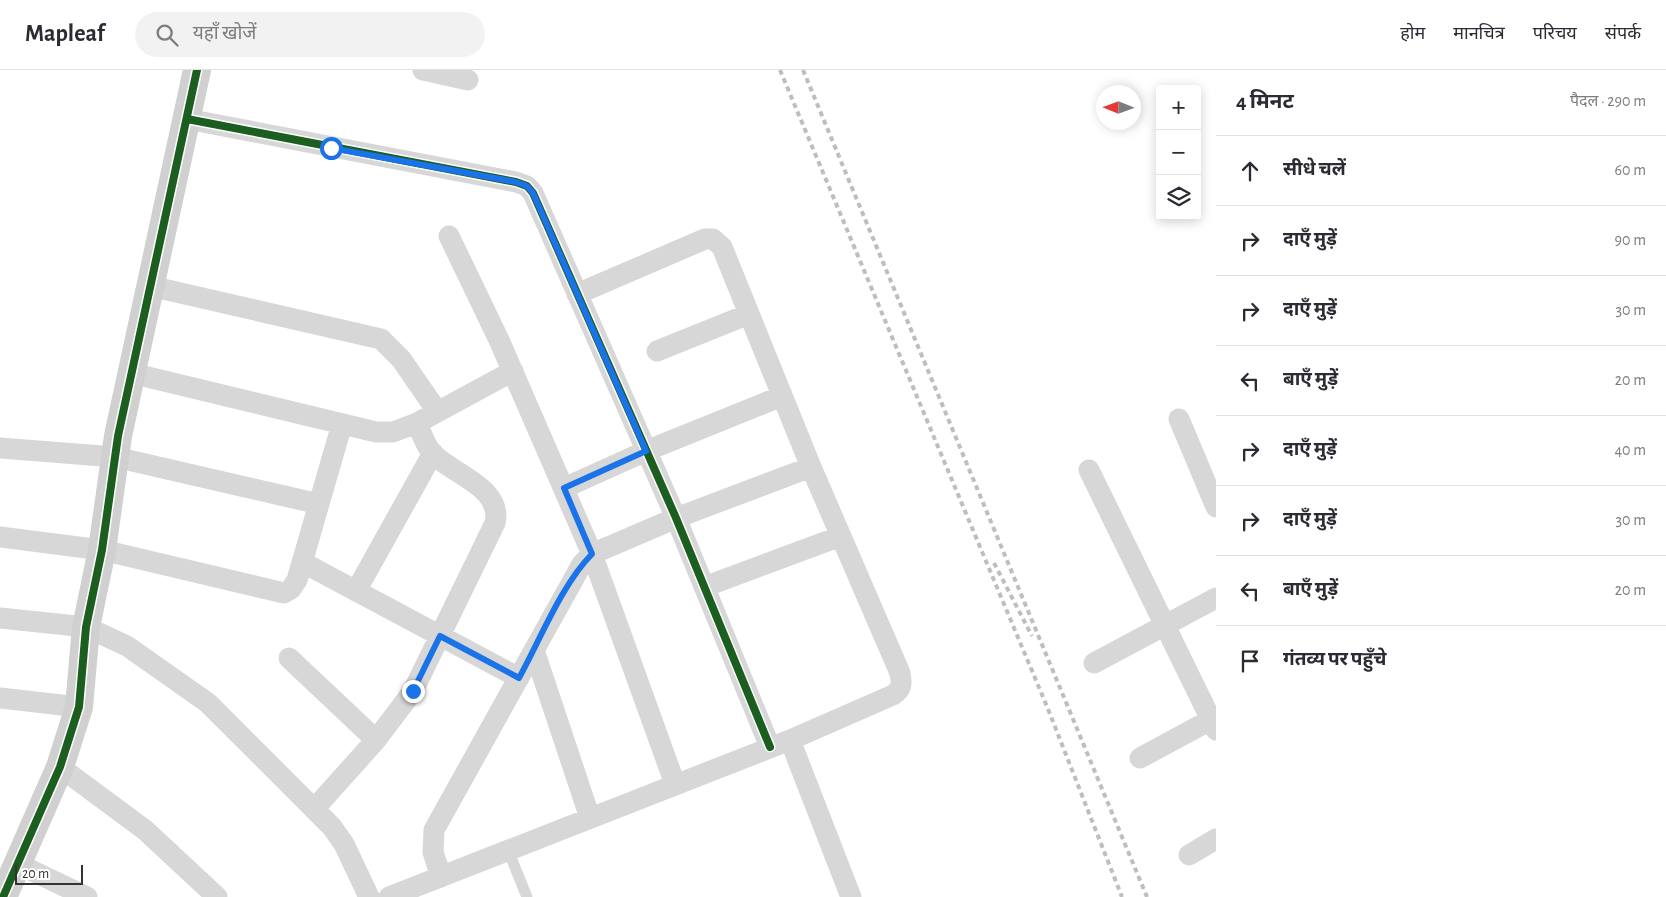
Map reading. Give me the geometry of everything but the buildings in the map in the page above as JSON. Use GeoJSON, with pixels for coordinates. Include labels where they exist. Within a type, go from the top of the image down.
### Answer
{"type":"FeatureCollection","features":[{"type":"Feature","properties":{"kind":"street"},"geometry":{"type":"LineString","coordinates":[[3,897],[60,767],[79,707],[86,627],[102,550],[115,457],[131,373],[197,70]]}},
{"type":"Feature","properties":{"kind":"street"},"geometry":{"type":"LineString","coordinates":[[423,70],[468,80]]}},
{"type":"Feature","properties":{"kind":"street"},"geometry":{"type":"LineString","coordinates":[[187,118],[331,148],[516,182],[527,186],[533,193],[676,518],[704,587],[851,897]]}},
{"type":"Feature","properties":{"kind":"street"},"geometry":{"type":"LineString","coordinates":[[449,236],[513,371],[592,554],[675,784]]}},
{"type":"Feature","properties":{"kind":"street"},"geometry":{"type":"LineString","coordinates":[[389,897],[780,744],[893,696],[900,690],[902,683],[900,673],[811,467],[722,247],[712,239],[705,239],[577,294]]}},
{"type":"Feature","properties":{"kind":"street"},"geometry":{"type":"LineString","coordinates":[[150,286],[380,339],[401,359],[437,411]]}},
{"type":"Feature","properties":{"kind":"street"},"geometry":{"type":"LineString","coordinates":[[657,351],[749,314]]}},
{"type":"Feature","properties":{"kind":"street"},"geometry":{"type":"LineString","coordinates":[[131,373],[342,424],[393,432],[418,423],[513,371]]}},
{"type":"Feature","properties":{"kind":"street"},"geometry":{"type":"LineString","coordinates":[[564,488],[646,451],[782,396]]}},
{"type":"Feature","properties":{"kind":"street"},"geometry":{"type":"LineString","coordinates":[[1179,420],[1216,507]]}},
{"type":"Feature","properties":{"kind":"street"},"geometry":{"type":"LineString","coordinates":[[315,808],[376,740],[413,691],[495,524],[498,513],[495,504],[487,494],[433,453],[418,423]]}},
{"type":"Feature","properties":{"kind":"street"},"geometry":{"type":"LineString","coordinates":[[0,537],[102,550],[284,593],[294,584],[302,562],[342,424]]}},
{"type":"Feature","properties":{"kind":"street"},"geometry":{"type":"LineString","coordinates":[[0,448],[115,457],[319,504]]}},
{"type":"Feature","properties":{"kind":"street"},"geometry":{"type":"LineString","coordinates":[[356,591],[433,453]]}},
{"type":"Feature","properties":{"kind":"street"},"geometry":{"type":"LineString","coordinates":[[441,877],[433,852],[434,830],[582,564],[592,554],[676,518],[811,467]]}},
{"type":"Feature","properties":{"kind":"street"},"geometry":{"type":"LineString","coordinates":[[1089,470],[1214,722],[1140,758]]}},
{"type":"Feature","properties":{"kind":"street"},"geometry":{"type":"LineString","coordinates":[[704,587],[841,536]]}},
{"type":"Feature","properties":{"kind":"street"},"geometry":{"type":"LineString","coordinates":[[302,562],[519,678]]}},
{"type":"Feature","properties":{"kind":"street"},"geometry":{"type":"LineString","coordinates":[[1094,663],[1216,598]]}},
{"type":"Feature","properties":{"kind":"street"},"geometry":{"type":"LineString","coordinates":[[0,618],[86,627],[126,646],[208,703],[332,826],[344,844],[369,897]]}},
{"type":"Feature","properties":{"kind":"street"},"geometry":{"type":"LineString","coordinates":[[534,650],[590,818]]}},
{"type":"Feature","properties":{"kind":"street"},"geometry":{"type":"LineString","coordinates":[[289,658],[376,740]]}},
{"type":"Feature","properties":{"kind":"street"},"geometry":{"type":"LineString","coordinates":[[0,698],[79,707]]}},
{"type":"Feature","properties":{"kind":"street"},"geometry":{"type":"LineString","coordinates":[[60,767],[145,830],[217,897]]}},
{"type":"Feature","properties":{"kind":"street"},"geometry":{"type":"LineString","coordinates":[[1189,855],[1216,839]]}},
{"type":"Feature","properties":{"kind":"street"},"geometry":{"type":"LineString","coordinates":[[18,864],[87,897]]}},
{"type":"Feature","properties":{"kind":"lane"},"geometry":{"type":"LineString","coordinates":[[508,850],[527,897]]}},
{"type":"Feature","properties":{"kind":"railway"},"geometry":{"type":"LineString","coordinates":[[780,70],[1048,709],[1122,897]]}},
{"type":"Feature","properties":{"kind":"railway"},"geometry":{"type":"LineString","coordinates":[[803,70],[1147,897]]}},
{"type":"Feature","properties":{"kind":"railway"},"geometry":{"type":"LineString","coordinates":[[994,563],[1032,636]]}},
{"type":"Feature","properties":{"kind":"cycle path"},"geometry":{"type":"LineString","coordinates":[[3,897],[60,767],[79,707],[86,627],[102,550],[118,436],[197,70]]}},
{"type":"Feature","properties":{"kind":"cycle path"},"geometry":{"type":"LineString","coordinates":[[187,119],[516,182],[527,186],[533,193],[676,518],[770,747]]}},
{"type":"Feature","properties":{"kind":"route"},"geometry":{"type":"LineString","coordinates":[[331,148],[482,175],[527,186],[533,193],[646,451],[564,488],[592,554],[582,564],[570,583],[519,678],[440,636],[413,691]]}}]}
